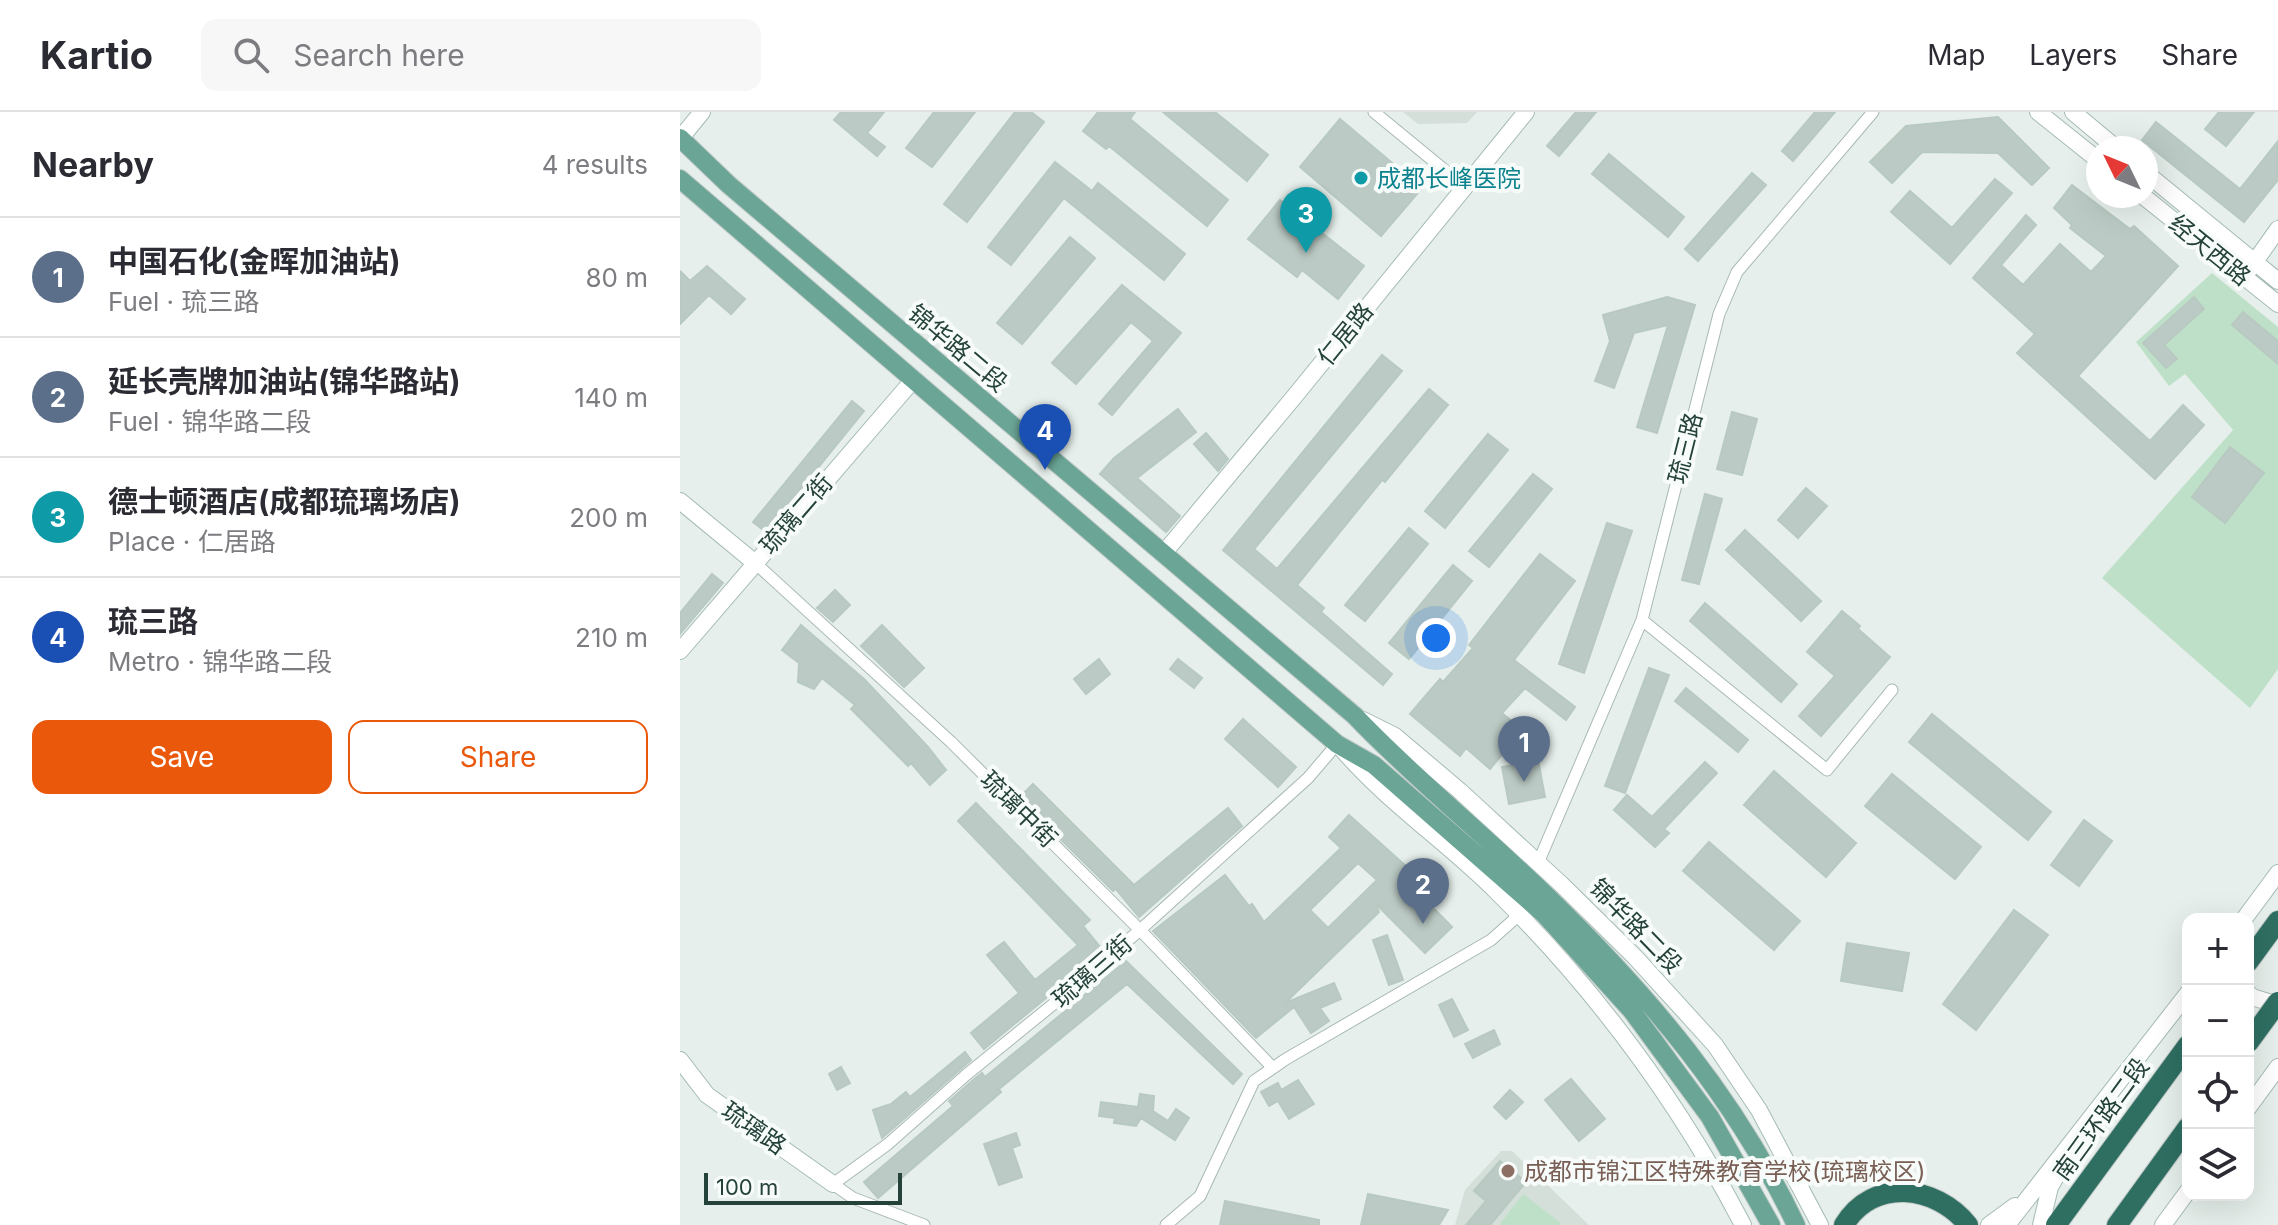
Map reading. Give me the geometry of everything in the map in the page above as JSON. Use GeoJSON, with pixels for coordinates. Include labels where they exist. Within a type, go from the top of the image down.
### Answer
{"type":"FeatureCollection","features":[{"type":"Feature","properties":{"kind":"highway"},"geometry":{"type":"LineString","coordinates":[[2254,954],[2278,921]]}},
{"type":"Feature","properties":{"kind":"highway"},"geometry":{"type":"LineString","coordinates":[[2254,1035],[2278,1003]]}},
{"type":"Feature","properties":{"kind":"highway","name":"南三环路二段"},"geometry":{"type":"LineString","coordinates":[[2056,1225],[2182,1053]]}},
{"type":"Feature","properties":{"kind":"highway"},"geometry":{"type":"LineString","coordinates":[[2117,1225],[2187,1129]]}},
{"type":"Feature","properties":{"kind":"highway"},"geometry":{"type":"LineString","coordinates":[[1844,1225],[1869,1199],[1886,1192],[1906,1191],[1945,1203],[1968,1225]]}},
{"type":"Feature","properties":{"kind":"main road"},"geometry":{"type":"LineString","coordinates":[[680,139],[702,112]]}},
{"type":"Feature","properties":{"kind":"main road","name":"仁居路"},"geometry":{"type":"LineString","coordinates":[[1163,554],[1526,112]]}},
{"type":"Feature","properties":{"kind":"main road"},"geometry":{"type":"LineString","coordinates":[[2038,112],[2086,150]]}},
{"type":"Feature","properties":{"kind":"main road"},"geometry":{"type":"LineString","coordinates":[[2073,112],[2102,136]]}},
{"type":"Feature","properties":{"kind":"main road","name":"锦华路二段"},"geometry":{"type":"LineString","coordinates":[[680,139],[729,185],[1355,716],[1548,897],[1663,1017],[1692,1054],[1744,1131],[1796,1225]]}},
{"type":"Feature","properties":{"kind":"main road"},"geometry":{"type":"LineString","coordinates":[[680,179],[1337,744],[1363,775],[1496,891],[1621,1030],[1668,1098],[1721,1183],[1743,1225]]}},
{"type":"Feature","properties":{"kind":"main road","name":"经天西路"},"geometry":{"type":"LineString","coordinates":[[2158,183],[2278,281]]}},
{"type":"Feature","properties":{"kind":"main road","name":"经天西路"},"geometry":{"type":"LineString","coordinates":[[2158,208],[2278,304]]}},
{"type":"Feature","properties":{"kind":"main road"},"geometry":{"type":"LineString","coordinates":[[2244,277],[2278,229]]}},
{"type":"Feature","properties":{"kind":"main road","name":"琉璃二街"},"geometry":{"type":"LineString","coordinates":[[680,651],[914,379]]}},
{"type":"Feature","properties":{"kind":"main road"},"geometry":{"type":"LineString","coordinates":[[680,501],[754,562]]}},
{"type":"Feature","properties":{"kind":"main road","name":"锦华路二段"},"geometry":{"type":"LineString","coordinates":[[1355,716],[1395,736],[1538,863],[1635,957],[1715,1045],[1759,1110],[1820,1225]]}},
{"type":"Feature","properties":{"kind":"main road"},"geometry":{"type":"LineString","coordinates":[[1337,744],[1374,765],[1544,914],[1604,979],[1672,1062],[1710,1117],[1771,1225]]}},
{"type":"Feature","properties":{"kind":"main road"},"geometry":{"type":"LineString","coordinates":[[2249,913],[2274,880]]}},
{"type":"Feature","properties":{"kind":"main road"},"geometry":{"type":"LineString","coordinates":[[2254,916],[2274,880]]}},
{"type":"Feature","properties":{"kind":"main road"},"geometry":{"type":"LineString","coordinates":[[2254,997],[2278,1003]]}},
{"type":"Feature","properties":{"kind":"main road"},"geometry":{"type":"LineString","coordinates":[[2007,1225],[2182,1001]]}},
{"type":"Feature","properties":{"kind":"main road","name":"琉璃路"},"geometry":{"type":"LineString","coordinates":[[680,1060],[707,1095],[833,1184]]}},
{"type":"Feature","properties":{"kind":"main road"},"geometry":{"type":"LineString","coordinates":[[2254,1100],[2278,1067]]}},
{"type":"Feature","properties":{"kind":"main road"},"geometry":{"type":"LineString","coordinates":[[2041,1225],[2050,1187],[2102,1104]]}},
{"type":"Feature","properties":{"kind":"main road"},"geometry":{"type":"LineString","coordinates":[[1989,1225],[2012,1209],[2062,1155]]}},
{"type":"Feature","properties":{"kind":"main road"},"geometry":{"type":"LineString","coordinates":[[2162,1225],[2182,1199]]}},
{"type":"Feature","properties":{"kind":"street"},"geometry":{"type":"LineString","coordinates":[[1374,112],[1464,186]]}},
{"type":"Feature","properties":{"kind":"street","name":"琉三路"},"geometry":{"type":"LineString","coordinates":[[1538,863],[1642,620],[1719,314],[1737,272],[1873,112]]}},
{"type":"Feature","properties":{"kind":"street","name":"琉璃中街"},"geometry":{"type":"LineString","coordinates":[[754,562],[951,742],[1273,1068]]}},
{"type":"Feature","properties":{"kind":"street"},"geometry":{"type":"LineString","coordinates":[[1642,620],[1827,770],[1892,690]]}},
{"type":"Feature","properties":{"kind":"street","name":"琉璃三街"},"geometry":{"type":"LineString","coordinates":[[833,1184],[888,1144],[1140,930],[1308,778],[1337,744]]}},
{"type":"Feature","properties":{"kind":"street"},"geometry":{"type":"LineString","coordinates":[[1166,1225],[1200,1196],[1254,1081],[1491,940],[1519,915]]}},
{"type":"Feature","properties":{"kind":"street","name":"琉璃路"},"geometry":{"type":"LineString","coordinates":[[833,1184],[853,1198],[924,1225]]}},
{"type":"Feature","properties":{"kind":"shaded area"},"geometry":{"type":"Polygon","coordinates":[[[1403,112],[1477,112],[1467,123],[1418,124],[1403,112]]]}},
{"type":"Feature","properties":{"kind":"shaded area","name":"成都市锦江区特殊教育学校(琉璃校区)"},"geometry":{"type":"Polygon","coordinates":[[[1501,1151],[1512,1151],[1589,1225],[1455,1225],[1465,1190],[1501,1151]]]}},
{"type":"Feature","properties":{"kind":"green space"},"geometry":{"type":"Polygon","coordinates":[[[2212,273],[2278,327],[2278,669],[2250,708],[2102,578],[2233,430],[2185,374],[2169,386],[2136,342],[2212,273]]]}},
{"type":"Feature","properties":{"kind":"green space"},"geometry":{"type":"Polygon","coordinates":[[[1523,1194],[1561,1223],[1499,1225],[1523,1194]]]}},
{"type":"Feature","properties":{"kind":"building"},"geometry":{"type":"Polygon","coordinates":[[[841,112],[884,112],[867,133],[885,147],[877,156],[834,120],[841,112]]]}},
{"type":"Feature","properties":{"kind":"building"},"geometry":{"type":"Polygon","coordinates":[[[934,112],[975,112],[932,167],[906,148],[934,112]]]}},
{"type":"Feature","properties":{"kind":"building"},"geometry":{"type":"Polygon","coordinates":[[[1015,112],[1031,112],[1044,122],[967,222],[944,204],[1015,112]]]}},
{"type":"Feature","properties":{"kind":"building"},"geometry":{"type":"Polygon","coordinates":[[[1098,112],[1135,112],[1130,119],[1228,200],[1207,226],[1109,146],[1106,149],[1083,131],[1098,112]]]}},
{"type":"Feature","properties":{"kind":"building"},"geometry":{"type":"Polygon","coordinates":[[[1163,112],[1215,112],[1268,155],[1247,181],[1163,112]]]}},
{"type":"Feature","properties":{"kind":"building"},"geometry":{"type":"Polygon","coordinates":[[[1576,112],[1596,112],[1559,156],[1547,146],[1576,112]]]}},
{"type":"Feature","properties":{"kind":"building"},"geometry":{"type":"Polygon","coordinates":[[[1815,112],[1835,112],[1793,161],[1782,151],[1815,112]]]}},
{"type":"Feature","properties":{"kind":"building"},"geometry":{"type":"Polygon","coordinates":[[[2219,112],[2254,112],[2226,146],[2205,129],[2219,112]]]}},
{"type":"Feature","properties":{"kind":"building"},"geometry":{"type":"Polygon","coordinates":[[[1998,117],[2049,168],[2032,185],[1998,153],[1922,152],[1892,183],[1870,162],[1906,126],[1998,117]]]}},
{"type":"Feature","properties":{"kind":"building","name":"成都长峰医院"},"geometry":{"type":"Polygon","coordinates":[[[1340,119],[1422,188],[1381,236],[1300,167],[1340,119]]]}},
{"type":"Feature","properties":{"kind":"building"},"geometry":{"type":"Polygon","coordinates":[[[2156,122],[2240,189],[2278,141],[2278,180],[2244,222],[2158,153],[2158,136],[2145,136],[2156,122]]]}},
{"type":"Feature","properties":{"kind":"building"},"geometry":{"type":"Polygon","coordinates":[[[1609,154],[1684,217],[1668,237],[1592,174],[1609,154]]]}},
{"type":"Feature","properties":{"kind":"building"},"geometry":{"type":"Polygon","coordinates":[[[1055,162],[1092,191],[1098,183],[1185,254],[1164,280],[1064,198],[1011,265],[988,247],[1055,162]]]}},
{"type":"Feature","properties":{"kind":"building"},"geometry":{"type":"Polygon","coordinates":[[[1752,173],[1766,185],[1698,261],[1685,249],[1752,173]]]}},
{"type":"Feature","properties":{"kind":"building"},"geometry":{"type":"Polygon","coordinates":[[[1995,179],[2012,193],[1950,264],[1891,212],[1910,191],[1952,228],[1995,179]]]}},
{"type":"Feature","properties":{"kind":"building"},"geometry":{"type":"Polygon","coordinates":[[[2072,185],[2086,196],[2086,208],[2102,208],[2130,229],[2134,226],[2178,266],[2078,376],[2150,441],[2183,405],[2204,425],[2155,479],[2017,353],[2035,334],[1973,278],[2026,215],[2036,225],[2001,265],[2023,285],[2060,244],[2091,272],[2106,256],[2070,228],[2072,225],[2054,208],[2072,185]]]}},
{"type":"Feature","properties":{"kind":"building"},"geometry":{"type":"Polygon","coordinates":[[[1280,200],[1364,266],[1338,299],[1302,270],[1297,277],[1248,239],[1280,200]]]}},
{"type":"Feature","properties":{"kind":"building"},"geometry":{"type":"Polygon","coordinates":[[[1070,237],[1095,258],[1022,344],[997,323],[1070,237]]]}},
{"type":"Feature","properties":{"kind":"building"},"geometry":{"type":"Polygon","coordinates":[[[707,266],[745,299],[731,314],[709,295],[680,324],[680,271],[690,281],[707,266]]]}},
{"type":"Feature","properties":{"kind":"building"},"geometry":{"type":"Polygon","coordinates":[[[1122,285],[1181,333],[1112,415],[1099,404],[1153,341],[1131,322],[1076,384],[1052,363],[1122,285]]]}},
{"type":"Feature","properties":{"kind":"building"},"geometry":{"type":"Polygon","coordinates":[[[1667,297],[1695,305],[1657,433],[1637,427],[1668,325],[1634,333],[1614,388],[1595,381],[1610,341],[1603,315],[1667,297]]]}},
{"type":"Feature","properties":{"kind":"building"},"geometry":{"type":"Polygon","coordinates":[[[2194,297],[2204,309],[2164,345],[2177,359],[2166,368],[2143,343],[2194,297]]]}},
{"type":"Feature","properties":{"kind":"building"},"geometry":{"type":"Polygon","coordinates":[[[2243,312],[2278,341],[2278,364],[2232,325],[2243,312]]]}},
{"type":"Feature","properties":{"kind":"building"},"geometry":{"type":"Polygon","coordinates":[[[1382,355],[1402,371],[1254,549],[1277,569],[1429,389],[1448,405],[1297,585],[1324,608],[1321,612],[1392,674],[1383,685],[1223,550],[1382,355]]]}},
{"type":"Feature","properties":{"kind":"building"},"geometry":{"type":"Polygon","coordinates":[[[852,401],[864,411],[766,532],[753,522],[852,401]]]}},
{"type":"Feature","properties":{"kind":"building"},"geometry":{"type":"Polygon","coordinates":[[[1178,409],[1196,432],[1137,478],[1180,516],[1166,532],[1100,474],[1114,458],[1178,409]]]}},
{"type":"Feature","properties":{"kind":"building"},"geometry":{"type":"Polygon","coordinates":[[[1732,412],[1757,419],[1742,475],[1717,469],[1732,412]]]}},
{"type":"Feature","properties":{"kind":"building"},"geometry":{"type":"Polygon","coordinates":[[[1206,433],[1228,459],[1218,471],[1194,444],[1206,433]]]}},
{"type":"Feature","properties":{"kind":"building"},"geometry":{"type":"Polygon","coordinates":[[[1488,434],[1508,450],[1445,528],[1425,511],[1488,434]]]}},
{"type":"Feature","properties":{"kind":"building"},"geometry":{"type":"Polygon","coordinates":[[[2230,447],[2264,473],[2225,523],[2192,497],[2230,447]]]}},
{"type":"Feature","properties":{"kind":"building"},"geometry":{"type":"Polygon","coordinates":[[[1533,474],[1552,489],[1489,567],[1469,551],[1533,474]]]}},
{"type":"Feature","properties":{"kind":"building"},"geometry":{"type":"Polygon","coordinates":[[[1806,488],[1827,506],[1798,538],[1778,520],[1806,488]]]}},
{"type":"Feature","properties":{"kind":"building"},"geometry":{"type":"Polygon","coordinates":[[[1705,494],[1722,499],[1699,584],[1682,580],[1705,494]]]}},
{"type":"Feature","properties":{"kind":"building"},"geometry":{"type":"Polygon","coordinates":[[[1607,523],[1632,531],[1584,673],[1559,664],[1607,523]]]}},
{"type":"Feature","properties":{"kind":"building"},"geometry":{"type":"Polygon","coordinates":[[[1409,528],[1428,544],[1365,621],[1345,605],[1409,528]]]}},
{"type":"Feature","properties":{"kind":"building"},"geometry":{"type":"Polygon","coordinates":[[[1745,530],[1821,601],[1801,621],[1726,550],[1745,530]]]}},
{"type":"Feature","properties":{"kind":"building"},"geometry":{"type":"Polygon","coordinates":[[[1540,554],[1575,581],[1514,660],[1575,707],[1566,720],[1525,688],[1502,713],[1522,730],[1490,769],[1466,748],[1460,756],[1410,714],[1440,679],[1443,682],[1473,648],[1469,645],[1540,554]]]}},
{"type":"Feature","properties":{"kind":"building"},"geometry":{"type":"Polygon","coordinates":[[[1453,565],[1472,581],[1409,659],[1389,643],[1453,565]]]}},
{"type":"Feature","properties":{"kind":"building"},"geometry":{"type":"Polygon","coordinates":[[[712,574],[723,583],[680,634],[680,613],[712,574]]]}},
{"type":"Feature","properties":{"kind":"building"},"geometry":{"type":"Polygon","coordinates":[[[835,590],[850,605],[833,622],[817,608],[835,590]]]}},
{"type":"Feature","properties":{"kind":"building"},"geometry":{"type":"Polygon","coordinates":[[[1705,603],[1797,684],[1781,702],[1690,621],[1705,603]]]}},
{"type":"Feature","properties":{"kind":"building"},"geometry":{"type":"Polygon","coordinates":[[[1842,611],[1890,657],[1821,736],[1799,716],[1835,676],[1807,652],[1842,611]]]}},
{"type":"Feature","properties":{"kind":"building"},"geometry":{"type":"Polygon","coordinates":[[[801,625],[864,679],[928,747],[946,770],[930,785],[911,763],[908,766],[851,709],[855,705],[822,678],[814,689],[798,682],[799,663],[782,650],[801,625]]]}},
{"type":"Feature","properties":{"kind":"building"},"geometry":{"type":"Polygon","coordinates":[[[882,625],[924,668],[904,687],[861,646],[882,625]]]}},
{"type":"Feature","properties":{"kind":"building"},"geometry":{"type":"Polygon","coordinates":[[[1099,659],[1110,674],[1086,694],[1074,679],[1099,659]]]}},
{"type":"Feature","properties":{"kind":"building"},"geometry":{"type":"Polygon","coordinates":[[[1178,659],[1202,678],[1194,688],[1170,669],[1178,659]]]}},
{"type":"Feature","properties":{"kind":"building"},"geometry":{"type":"Polygon","coordinates":[[[1649,668],[1669,675],[1625,793],[1605,786],[1649,668]]]}},
{"type":"Feature","properties":{"kind":"building"},"geometry":{"type":"Polygon","coordinates":[[[1686,688],[1748,740],[1738,752],[1675,701],[1686,688]]]}},
{"type":"Feature","properties":{"kind":"building"},"geometry":{"type":"Polygon","coordinates":[[[1932,714],[2051,812],[2028,840],[1909,742],[1932,714]]]}},
{"type":"Feature","properties":{"kind":"building"},"geometry":{"type":"Polygon","coordinates":[[[1243,719],[1296,767],[1278,787],[1225,739],[1243,719]]]}},
{"type":"Feature","properties":{"kind":"building"},"geometry":{"type":"Polygon","coordinates":[[[1538,760],[1545,797],[1509,804],[1502,767],[1538,760]]]}},
{"type":"Feature","properties":{"kind":"building"},"geometry":{"type":"Polygon","coordinates":[[[1705,762],[1717,773],[1664,829],[1669,833],[1655,847],[1614,810],[1627,795],[1652,817],[1705,762]]]}},
{"type":"Feature","properties":{"kind":"building"},"geometry":{"type":"Polygon","coordinates":[[[1774,771],[1856,843],[1826,877],[1744,805],[1774,771]]]}},
{"type":"Feature","properties":{"kind":"building"},"geometry":{"type":"Polygon","coordinates":[[[1892,774],[1981,847],[1955,879],[1865,806],[1892,774]]]}},
{"type":"Feature","properties":{"kind":"building"},"geometry":{"type":"Polygon","coordinates":[[[1033,784],[1134,885],[1228,808],[1242,826],[1139,917],[1116,889],[1113,891],[1019,798],[1033,784]]]}},
{"type":"Feature","properties":{"kind":"building"},"geometry":{"type":"Polygon","coordinates":[[[976,803],[1090,920],[1083,926],[1101,948],[1088,958],[1091,961],[984,1049],[971,1033],[1019,993],[987,955],[1004,942],[1035,980],[1078,945],[958,821],[976,803]]]}},
{"type":"Feature","properties":{"kind":"building"},"geometry":{"type":"Polygon","coordinates":[[[1349,815],[1416,875],[1409,883],[1452,927],[1425,953],[1375,903],[1379,912],[1285,1003],[1334,983],[1341,999],[1320,1008],[1329,1021],[1311,1033],[1294,1007],[1256,1038],[1153,931],[1225,875],[1264,922],[1341,848],[1329,837],[1349,815]],[[1358,863],[1310,910],[1328,928],[1377,880],[1358,863]]]}},
{"type":"Feature","properties":{"kind":"building"},"geometry":{"type":"Polygon","coordinates":[[[2084,820],[2112,841],[2079,886],[2051,865],[2084,820]]]}},
{"type":"Feature","properties":{"kind":"building"},"geometry":{"type":"Polygon","coordinates":[[[1709,842],[1800,921],[1774,950],[1683,871],[1709,842]]]}},
{"type":"Feature","properties":{"kind":"building"},"geometry":{"type":"Polygon","coordinates":[[[2014,910],[2048,935],[1976,1030],[1943,1004],[2014,910]]]}},
{"type":"Feature","properties":{"kind":"building"},"geometry":{"type":"Polygon","coordinates":[[[1387,935],[1403,980],[1389,985],[1373,940],[1387,935]]]}},
{"type":"Feature","properties":{"kind":"building"},"geometry":{"type":"Polygon","coordinates":[[[1847,943],[1909,953],[1902,991],[1841,981],[1847,943]]]}},
{"type":"Feature","properties":{"kind":"building"},"geometry":{"type":"Polygon","coordinates":[[[1126,961],[1242,1074],[1233,1084],[1127,984],[999,1089],[1001,1092],[878,1198],[864,1182],[953,1106],[949,1101],[972,1081],[982,1073],[985,1077],[1126,961]]]}},
{"type":"Feature","properties":{"kind":"building"},"geometry":{"type":"Polygon","coordinates":[[[1452,999],[1468,1030],[1454,1037],[1439,1005],[1452,999]]]}},
{"type":"Feature","properties":{"kind":"building"},"geometry":{"type":"Polygon","coordinates":[[[1494,1030],[1500,1044],[1473,1058],[1465,1044],[1494,1030]]]}},
{"type":"Feature","properties":{"kind":"building"},"geometry":{"type":"Polygon","coordinates":[[[965,1052],[971,1060],[882,1138],[873,1110],[891,1104],[906,1092],[910,1097],[965,1052]]]}},
{"type":"Feature","properties":{"kind":"building"},"geometry":{"type":"Polygon","coordinates":[[[841,1067],[850,1083],[837,1090],[829,1074],[841,1067]]]}},
{"type":"Feature","properties":{"kind":"building"},"geometry":{"type":"Polygon","coordinates":[[[1571,1079],[1605,1119],[1579,1141],[1545,1100],[1571,1079]]]}},
{"type":"Feature","properties":{"kind":"building"},"geometry":{"type":"Polygon","coordinates":[[[1298,1080],[1314,1104],[1289,1119],[1278,1101],[1269,1106],[1261,1092],[1278,1083],[1281,1090],[1298,1080]]]}},
{"type":"Feature","properties":{"kind":"building"},"geometry":{"type":"Polygon","coordinates":[[[1510,1090],[1523,1102],[1506,1119],[1494,1107],[1510,1090]]]}},
{"type":"Feature","properties":{"kind":"building"},"geometry":{"type":"Polygon","coordinates":[[[1140,1094],[1154,1096],[1153,1111],[1168,1121],[1176,1109],[1189,1118],[1175,1140],[1141,1118],[1136,1126],[1114,1123],[1115,1118],[1099,1116],[1101,1102],[1138,1107],[1140,1094]]]}},
{"type":"Feature","properties":{"kind":"building"},"geometry":{"type":"Polygon","coordinates":[[[1016,1133],[1020,1145],[1012,1148],[1022,1177],[999,1185],[984,1144],[1016,1133]]]}},
{"type":"Feature","properties":{"kind":"building"},"geometry":{"type":"Polygon","coordinates":[[[1500,1161],[1526,1182],[1490,1225],[1466,1225],[1486,1201],[1474,1191],[1500,1161]]]}},
{"type":"Feature","properties":{"kind":"building"},"geometry":{"type":"Polygon","coordinates":[[[1368,1194],[1448,1210],[1439,1225],[1361,1225],[1368,1194]]]}},
{"type":"Feature","properties":{"kind":"building"},"geometry":{"type":"Polygon","coordinates":[[[1225,1201],[1319,1220],[1319,1225],[1220,1225],[1225,1201]]]}},
{"type":"Feature","properties":{"kind":"place","name":"成都长峰医院"},"geometry":{"type":"Point","coordinates":[1361,178]}},
{"type":"Feature","properties":{"kind":"place","name":"德士顿酒店(成都琉璃场店)"},"geometry":{"type":"Point","coordinates":[1306,253]}},
{"type":"Feature","properties":{"kind":"place","name":"琉三路"},"geometry":{"type":"Point","coordinates":[1045,470]}},
{"type":"Feature","properties":{"kind":"place","name":"中国石化(金晖加油站)"},"geometry":{"type":"Point","coordinates":[1524,782]}},
{"type":"Feature","properties":{"kind":"place","name":"延长壳牌加油站(锦华路站)"},"geometry":{"type":"Point","coordinates":[1423,924]}},
{"type":"Feature","properties":{"kind":"place","name":"成都市锦江区特殊教育学校(琉璃校区)"},"geometry":{"type":"Point","coordinates":[1508,1171]}}]}
